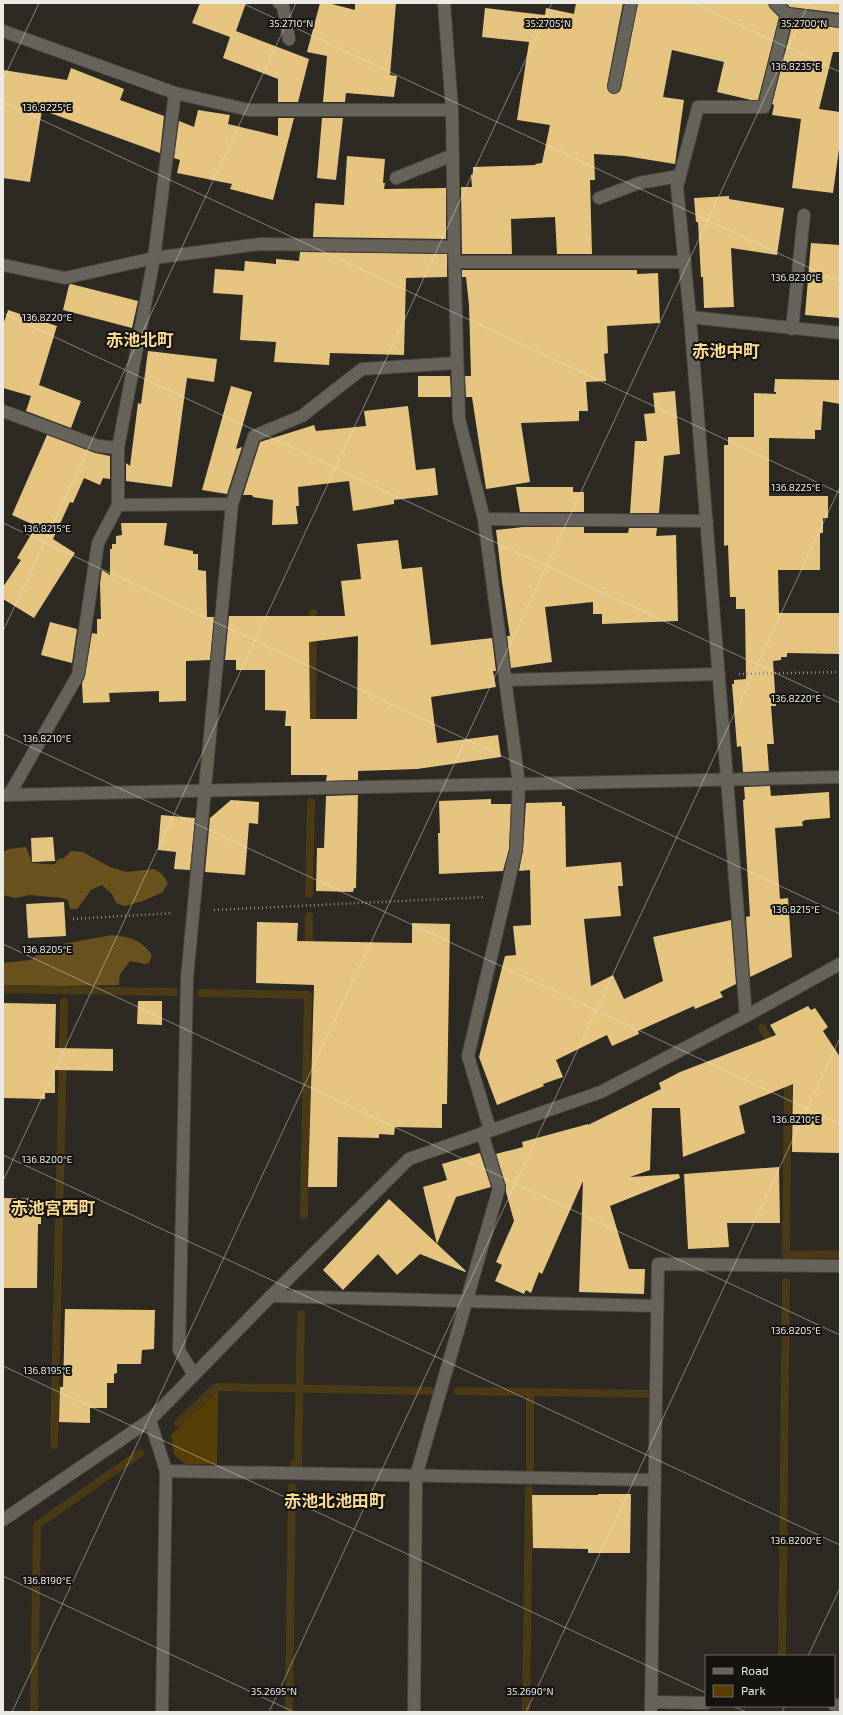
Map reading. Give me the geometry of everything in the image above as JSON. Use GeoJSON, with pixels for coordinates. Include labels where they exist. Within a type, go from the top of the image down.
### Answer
{"type":"FeatureCollection","features":[{"type":"Feature","properties":{"kind":"street"},"geometry":{"type":"LineString","coordinates":[[414,1712],[416,1476],[500,1188],[468,1056],[516,850],[519,784],[484,519],[459,419],[456,363],[452,110],[444,3]]}},
{"type":"Feature","properties":{"kind":"street"},"geometry":{"type":"LineString","coordinates":[[614,87],[631,3]]}},
{"type":"Feature","properties":{"kind":"street"},"geometry":{"type":"LineString","coordinates":[[775,3],[787,14],[840,21]]}},
{"type":"Feature","properties":{"kind":"street"},"geometry":{"type":"LineString","coordinates":[[286,4],[289,39]]}},
{"type":"Feature","properties":{"kind":"street"},"geometry":{"type":"LineString","coordinates":[[746,1016],[690,318],[677,187],[698,107],[764,107],[787,14]]}},
{"type":"Feature","properties":{"kind":"street"},"geometry":{"type":"LineString","coordinates":[[3,31],[175,93],[249,110],[452,110]]}},
{"type":"Feature","properties":{"kind":"street"},"geometry":{"type":"LineString","coordinates":[[6,795],[78,675],[98,543],[118,505],[118,448],[154,258],[175,93]]}},
{"type":"Feature","properties":{"kind":"street"},"geometry":{"type":"LineString","coordinates":[[396,178],[453,155]]}},
{"type":"Feature","properties":{"kind":"street"},"geometry":{"type":"LineString","coordinates":[[599,198],[639,183],[679,176]]}},
{"type":"Feature","properties":{"kind":"street"},"geometry":{"type":"LineString","coordinates":[[792,329],[804,214]]}},
{"type":"Feature","properties":{"kind":"street"},"geometry":{"type":"LineString","coordinates":[[3,265],[65,278],[154,258],[260,244],[454,247]]}},
{"type":"Feature","properties":{"kind":"street"},"geometry":{"type":"LineString","coordinates":[[454,262],[685,262]]}},
{"type":"Feature","properties":{"kind":"street"},"geometry":{"type":"LineString","coordinates":[[690,318],[840,333]]}},
{"type":"Feature","properties":{"kind":"street"},"geometry":{"type":"LineString","coordinates":[[194,1375],[179,1350],[187,978],[232,504],[254,436],[302,416],[362,369],[456,363]]}},
{"type":"Feature","properties":{"kind":"street"},"geometry":{"type":"LineString","coordinates":[[3,411],[98,446],[118,448]]}},
{"type":"Feature","properties":{"kind":"street"},"geometry":{"type":"LineString","coordinates":[[118,505],[232,504]]}},
{"type":"Feature","properties":{"kind":"street"},"geometry":{"type":"LineString","coordinates":[[484,519],[706,521]]}},
{"type":"Feature","properties":{"kind":"street"},"geometry":{"type":"LineString","coordinates":[[505,680],[719,674]]}},
{"type":"Feature","properties":{"kind":"street"},"geometry":{"type":"LineString","coordinates":[[6,795],[840,777]]}},
{"type":"Feature","properties":{"kind":"street"},"geometry":{"type":"LineString","coordinates":[[3,1520],[150,1420],[271,1296],[409,1159],[601,1092],[746,1016],[840,964]]}},
{"type":"Feature","properties":{"kind":"street"},"geometry":{"type":"LineString","coordinates":[[705,1703],[651,1707],[658,1264],[840,1266]]}},
{"type":"Feature","properties":{"kind":"street"},"geometry":{"type":"LineString","coordinates":[[271,1296],[657,1306]]}},
{"type":"Feature","properties":{"kind":"street"},"geometry":{"type":"LineString","coordinates":[[150,1420],[166,1470],[162,1712]]}},
{"type":"Feature","properties":{"kind":"street"},"geometry":{"type":"LineString","coordinates":[[166,1470],[655,1480]]}},
{"type":"Feature","properties":{"kind":"path"},"geometry":{"type":"LineString","coordinates":[[719,674],[840,672]]}},
{"type":"Feature","properties":{"kind":"path"},"geometry":{"type":"LineString","coordinates":[[73,919],[193,911],[506,896]]}},
{"type":"Feature","properties":{"kind":"green space"},"geometry":{"type":"Polygon","coordinates":[[[218,1391],[217,1464],[186,1464],[174,1455],[171,1435],[218,1391]]]}},
{"type":"Feature","properties":{"kind":"shaded area"},"geometry":{"type":"Polygon","coordinates":[[[26,847],[32,863],[55,864],[58,859],[64,858],[71,851],[83,852],[110,867],[126,872],[154,869],[162,874],[168,883],[163,892],[143,901],[125,906],[116,903],[112,894],[102,885],[91,890],[77,909],[70,909],[68,900],[62,898],[30,895],[15,898],[3,895],[3,852],[8,849],[26,847]]]}},
{"type":"Feature","properties":{"kind":"shaded area"},"geometry":{"type":"Polygon","coordinates":[[[112,935],[135,940],[144,946],[152,955],[149,963],[145,964],[130,961],[120,974],[119,985],[3,985],[3,963],[31,960],[47,947],[112,935]]]}},
{"type":"Feature","properties":{"kind":"building"},"geometry":{"type":"Polygon","coordinates":[[[200,3],[246,3],[236,31],[309,59],[298,102],[278,102],[278,79],[223,58],[230,37],[192,23],[200,3]]]}},
{"type":"Feature","properties":{"kind":"building"},"geometry":{"type":"Polygon","coordinates":[[[320,3],[328,3],[355,10],[355,3],[396,3],[390,75],[397,76],[394,97],[346,93],[345,102],[323,102],[327,56],[307,52],[320,3]]]}},
{"type":"Feature","properties":{"kind":"building"},"geometry":{"type":"Polygon","coordinates":[[[576,3],[623,3],[607,86],[609,92],[613,94],[619,92],[621,88],[638,3],[768,3],[770,8],[779,17],[758,100],[751,100],[717,92],[724,62],[672,50],[663,97],[684,100],[675,164],[625,156],[594,154],[595,180],[590,180],[592,254],[557,254],[555,217],[511,219],[512,254],[462,254],[461,187],[472,187],[471,175],[473,175],[473,167],[536,165],[535,164],[542,163],[550,125],[517,120],[529,42],[482,37],[485,8],[545,15],[546,8],[574,14],[576,3]]]}},
{"type":"Feature","properties":{"kind":"building"},"geometry":{"type":"Polygon","coordinates":[[[786,3],[840,3],[840,13],[790,7],[786,3]]]}},
{"type":"Feature","properties":{"kind":"building"},"geometry":{"type":"Polygon","coordinates":[[[793,22],[840,28],[840,52],[833,52],[819,109],[840,112],[840,142],[833,193],[792,188],[801,119],[772,115],[774,105],[772,104],[793,22]]]}},
{"type":"Feature","properties":{"kind":"building"},"geometry":{"type":"Polygon","coordinates":[[[71,68],[124,89],[120,100],[164,116],[160,153],[42,110],[30,182],[3,178],[3,70],[67,80],[71,68]]]}},
{"type":"Feature","properties":{"kind":"building"},"geometry":{"type":"Polygon","coordinates":[[[198,110],[230,115],[228,124],[278,136],[278,118],[294,118],[273,200],[230,189],[232,184],[177,173],[180,160],[174,158],[179,121],[194,127],[198,110]]]}},
{"type":"Feature","properties":{"kind":"building"},"geometry":{"type":"Polygon","coordinates":[[[322,118],[343,118],[336,180],[317,178],[322,118]]]}},
{"type":"Feature","properties":{"kind":"building"},"geometry":{"type":"Polygon","coordinates":[[[347,156],[385,159],[384,189],[446,188],[446,239],[313,237],[315,203],[344,205],[347,156]]]}},
{"type":"Feature","properties":{"kind":"building"},"geometry":{"type":"Polygon","coordinates":[[[729,196],[729,199],[784,208],[777,255],[731,248],[734,307],[704,308],[698,222],[696,222],[694,198],[729,196]]]}},
{"type":"Feature","properties":{"kind":"building"},"geometry":{"type":"Polygon","coordinates":[[[811,243],[840,245],[840,318],[805,315],[811,243]]]}},
{"type":"Feature","properties":{"kind":"building"},"geometry":{"type":"Polygon","coordinates":[[[300,252],[447,254],[447,277],[406,278],[404,355],[330,353],[329,365],[274,362],[276,342],[240,340],[243,295],[213,293],[215,269],[244,271],[245,261],[276,264],[276,259],[299,261],[300,252]]]}},
{"type":"Feature","properties":{"kind":"building"},"geometry":{"type":"Polygon","coordinates":[[[462,270],[637,270],[637,274],[658,273],[660,323],[607,326],[608,353],[604,354],[606,381],[586,382],[588,411],[579,411],[579,421],[521,423],[530,482],[486,489],[472,397],[466,397],[465,376],[471,376],[469,305],[466,277],[462,277],[462,270]]]}},
{"type":"Feature","properties":{"kind":"building"},"geometry":{"type":"Polygon","coordinates":[[[71,284],[138,301],[132,328],[63,310],[69,285],[71,284]]]}},
{"type":"Feature","properties":{"kind":"building"},"geometry":{"type":"Polygon","coordinates":[[[8,310],[57,326],[39,385],[81,401],[71,428],[26,411],[31,396],[3,388],[3,325],[8,310]]]}},
{"type":"Feature","properties":{"kind":"building"},"geometry":{"type":"Polygon","coordinates":[[[148,351],[217,359],[214,382],[187,378],[172,487],[126,481],[126,463],[130,466],[138,403],[141,404],[148,351]]]}},
{"type":"Feature","properties":{"kind":"building"},"geometry":{"type":"Polygon","coordinates":[[[418,376],[450,376],[451,397],[418,397],[418,376]]]}},
{"type":"Feature","properties":{"kind":"building"},"geometry":{"type":"Polygon","coordinates":[[[775,379],[840,380],[840,404],[823,401],[821,430],[815,430],[815,439],[769,438],[769,496],[828,496],[828,518],[823,518],[823,533],[820,533],[820,570],[778,570],[779,613],[840,613],[840,654],[787,653],[787,657],[781,657],[781,660],[773,661],[776,706],[771,706],[774,744],[767,744],[769,771],[743,772],[741,746],[737,747],[732,684],[734,684],[734,680],[746,679],[745,609],[736,609],[736,597],[730,597],[728,545],[724,546],[724,445],[728,445],[728,437],[754,437],[754,393],[776,394],[776,392],[774,392],[775,379]]]}},
{"type":"Feature","properties":{"kind":"building"},"geometry":{"type":"Polygon","coordinates":[[[231,386],[252,392],[236,449],[242,447],[227,494],[202,490],[231,386]]]}},
{"type":"Feature","properties":{"kind":"building"},"geometry":{"type":"Polygon","coordinates":[[[675,391],[680,454],[664,456],[659,513],[630,513],[635,441],[647,441],[644,414],[655,413],[653,393],[675,391]]]}},
{"type":"Feature","properties":{"kind":"building"},"geometry":{"type":"Polygon","coordinates":[[[408,406],[416,470],[435,468],[438,495],[394,500],[394,504],[353,511],[349,481],[298,487],[299,506],[296,506],[298,524],[272,525],[273,500],[253,497],[252,495],[243,495],[260,442],[314,425],[316,431],[366,426],[364,411],[408,406]]]}},
{"type":"Feature","properties":{"kind":"building"},"geometry":{"type":"Polygon","coordinates":[[[47,435],[95,453],[110,456],[110,479],[103,478],[100,485],[84,478],[73,503],[70,502],[53,539],[75,553],[34,618],[3,599],[3,587],[21,560],[17,558],[36,526],[12,515],[47,435]]]}},
{"type":"Feature","properties":{"kind":"building"},"geometry":{"type":"Polygon","coordinates":[[[516,487],[573,487],[573,492],[584,492],[584,512],[520,512],[516,487]]]}},
{"type":"Feature","properties":{"kind":"building"},"geometry":{"type":"Polygon","coordinates":[[[121,523],[167,523],[164,545],[193,551],[193,554],[198,554],[198,570],[206,571],[207,617],[214,617],[210,660],[186,661],[186,701],[159,702],[159,691],[109,693],[110,702],[83,703],[82,683],[85,676],[92,633],[97,634],[97,619],[101,619],[100,583],[102,570],[110,575],[110,549],[112,549],[112,544],[116,544],[116,536],[122,535],[121,523]]]}},
{"type":"Feature","properties":{"kind":"building"},"geometry":{"type":"Polygon","coordinates":[[[523,527],[584,527],[584,533],[628,533],[629,528],[657,528],[656,536],[676,535],[678,621],[602,624],[602,614],[593,614],[593,602],[545,607],[552,662],[511,668],[507,636],[510,636],[496,530],[523,527]]]}},
{"type":"Feature","properties":{"kind":"building"},"geometry":{"type":"Polygon","coordinates":[[[398,540],[402,569],[422,567],[431,645],[492,638],[496,671],[493,671],[496,687],[431,697],[437,743],[498,735],[501,757],[417,769],[358,771],[358,780],[326,781],[327,775],[291,775],[291,726],[285,726],[286,711],[265,710],[265,670],[236,670],[236,660],[225,660],[229,616],[345,616],[341,581],[361,579],[357,544],[398,540]],[[358,636],[309,642],[310,719],[357,719],[358,636]]]}},
{"type":"Feature","properties":{"kind":"building"},"geometry":{"type":"Polygon","coordinates":[[[50,622],[77,629],[72,663],[41,655],[50,622]]]}},
{"type":"Feature","properties":{"kind":"building"},"geometry":{"type":"Polygon","coordinates":[[[770,786],[771,796],[829,792],[830,818],[805,820],[802,822],[803,826],[775,828],[780,899],[788,898],[792,957],[750,977],[746,917],[750,916],[743,800],[745,799],[744,787],[770,786]]]}},
{"type":"Feature","properties":{"kind":"building"},"geometry":{"type":"Polygon","coordinates":[[[358,795],[356,888],[354,888],[353,892],[316,891],[317,848],[324,848],[326,796],[358,795]]]}},
{"type":"Feature","properties":{"kind":"building"},"geometry":{"type":"Polygon","coordinates":[[[491,799],[491,804],[511,804],[509,849],[503,871],[439,874],[439,801],[491,799]]]}},
{"type":"Feature","properties":{"kind":"building"},"geometry":{"type":"Polygon","coordinates":[[[231,800],[259,802],[258,824],[249,823],[245,875],[205,872],[210,818],[231,800]]]}},
{"type":"Feature","properties":{"kind":"building"},"geometry":{"type":"Polygon","coordinates":[[[562,802],[562,806],[565,806],[566,867],[621,862],[623,886],[618,886],[621,916],[584,919],[591,986],[613,975],[624,999],[663,981],[653,937],[731,920],[736,984],[720,992],[723,997],[695,1009],[694,1006],[638,1031],[639,1034],[612,1046],[607,1035],[556,1060],[563,1077],[543,1084],[544,1086],[497,1105],[479,1057],[505,956],[516,955],[513,926],[531,925],[530,870],[519,871],[523,850],[526,803],[562,802]]]}},
{"type":"Feature","properties":{"kind":"building"},"geometry":{"type":"Polygon","coordinates":[[[161,815],[195,818],[190,870],[174,869],[176,852],[158,850],[161,815]]]}},
{"type":"Feature","properties":{"kind":"building"},"geometry":{"type":"Polygon","coordinates":[[[53,837],[55,861],[32,862],[31,838],[53,837]]]}},
{"type":"Feature","properties":{"kind":"building"},"geometry":{"type":"Polygon","coordinates":[[[64,902],[66,936],[28,938],[26,904],[64,902]]]}},
{"type":"Feature","properties":{"kind":"building"},"geometry":{"type":"Polygon","coordinates":[[[257,922],[298,923],[297,941],[412,943],[412,923],[450,924],[447,1104],[442,1104],[442,1128],[395,1127],[394,1135],[379,1134],[379,1138],[338,1137],[337,1187],[308,1187],[314,985],[256,983],[257,922]]]}},
{"type":"Feature","properties":{"kind":"building"},"geometry":{"type":"Polygon","coordinates":[[[138,1001],[162,1001],[162,1025],[137,1024],[138,1001]]]}},
{"type":"Feature","properties":{"kind":"building"},"geometry":{"type":"Polygon","coordinates":[[[3,1003],[56,1004],[55,1048],[113,1049],[113,1071],[55,1070],[55,1093],[45,1093],[45,1099],[3,1098],[3,1003]]]}},
{"type":"Feature","properties":{"kind":"building"},"geometry":{"type":"Polygon","coordinates":[[[808,1006],[811,1010],[815,1008],[828,1027],[823,1031],[840,1057],[840,1153],[792,1152],[793,1084],[739,1106],[745,1133],[683,1157],[680,1108],[652,1108],[650,1170],[630,1177],[679,1174],[680,1178],[610,1206],[629,1269],[645,1269],[644,1294],[579,1292],[583,1181],[542,1274],[539,1272],[531,1293],[526,1290],[524,1294],[495,1281],[502,1265],[496,1262],[514,1221],[506,1192],[506,1186],[496,1154],[523,1147],[522,1142],[588,1125],[661,1089],[659,1083],[680,1072],[776,1035],[770,1025],[808,1006]]]}},
{"type":"Feature","properties":{"kind":"building"},"geometry":{"type":"Polygon","coordinates":[[[480,1153],[491,1187],[456,1197],[437,1244],[423,1187],[447,1180],[442,1164],[480,1153]]]}},
{"type":"Feature","properties":{"kind":"building"},"geometry":{"type":"Polygon","coordinates":[[[779,1167],[780,1223],[727,1223],[729,1247],[688,1249],[684,1174],[779,1167]]]}},
{"type":"Feature","properties":{"kind":"building"},"geometry":{"type":"Polygon","coordinates":[[[3,1198],[41,1199],[41,1224],[38,1224],[37,1288],[3,1288],[3,1198]]]}},
{"type":"Feature","properties":{"kind":"building"},"geometry":{"type":"Polygon","coordinates":[[[389,1199],[466,1271],[465,1272],[420,1254],[397,1275],[378,1254],[343,1290],[323,1270],[389,1199]]]}},
{"type":"Feature","properties":{"kind":"building"},"geometry":{"type":"Polygon","coordinates":[[[65,1309],[155,1310],[154,1349],[142,1350],[141,1364],[117,1364],[117,1373],[114,1374],[114,1383],[107,1383],[107,1408],[90,1408],[90,1423],[59,1422],[60,1387],[63,1387],[65,1309]]]}},
{"type":"Feature","properties":{"kind":"building"},"geometry":{"type":"Polygon","coordinates":[[[631,1494],[630,1553],[588,1553],[588,1549],[533,1548],[532,1495],[631,1494]]]}},
{"type":"Feature","properties":{"kind":"waterway"},"geometry":{"type":"LineString","coordinates":[[312,730],[313,613]]}},
{"type":"Feature","properties":{"kind":"waterway"},"geometry":{"type":"LineString","coordinates":[[309,894],[311,802]]}},
{"type":"Feature","properties":{"kind":"waterway"},"geometry":{"type":"LineString","coordinates":[[309,916],[309,952]]}},
{"type":"Feature","properties":{"kind":"waterway"},"geometry":{"type":"LineString","coordinates":[[3,989],[174,992]]}},
{"type":"Feature","properties":{"kind":"waterway"},"geometry":{"type":"LineString","coordinates":[[201,993],[308,995],[304,1215]]}},
{"type":"Feature","properties":{"kind":"waterway"},"geometry":{"type":"LineString","coordinates":[[54,1445],[64,1002]]}},
{"type":"Feature","properties":{"kind":"waterway"},"geometry":{"type":"LineString","coordinates":[[762,1028],[774,1047]]}},
{"type":"Feature","properties":{"kind":"waterway"},"geometry":{"type":"LineString","coordinates":[[788,1075],[786,1255],[840,1254]]}},
{"type":"Feature","properties":{"kind":"waterway"},"geometry":{"type":"LineString","coordinates":[[782,1655],[786,1282]]}},
{"type":"Feature","properties":{"kind":"waterway"},"geometry":{"type":"LineString","coordinates":[[294,1464],[298,1464],[301,1314]]}},
{"type":"Feature","properties":{"kind":"waterway"},"geometry":{"type":"LineString","coordinates":[[178,1423],[216,1387],[431,1391]]}},
{"type":"Feature","properties":{"kind":"waterway"},"geometry":{"type":"LineString","coordinates":[[458,1391],[530,1392],[530,1468]]}},
{"type":"Feature","properties":{"kind":"waterway"},"geometry":{"type":"LineString","coordinates":[[530,1392],[646,1394]]}},
{"type":"Feature","properties":{"kind":"waterway"},"geometry":{"type":"LineString","coordinates":[[34,1712],[37,1525],[140,1453]]}},
{"type":"Feature","properties":{"kind":"waterway"},"geometry":{"type":"LineString","coordinates":[[289,1712],[292,1487]]}},
{"type":"Feature","properties":{"kind":"waterway"},"geometry":{"type":"LineString","coordinates":[[526,1712],[529,1489]]}},
{"type":"Feature","properties":{"kind":"district","name":"赤池北町"},"geometry":{"type":"Point","coordinates":[140,339]}},
{"type":"Feature","properties":{"kind":"district","name":"赤池中町"},"geometry":{"type":"Point","coordinates":[726,350]}},
{"type":"Feature","properties":{"kind":"district","name":"赤池宮西町"},"geometry":{"type":"Point","coordinates":[53,1207]}},
{"type":"Feature","properties":{"kind":"district","name":"赤池北池田町"},"geometry":{"type":"Point","coordinates":[335,1500]}}]}
